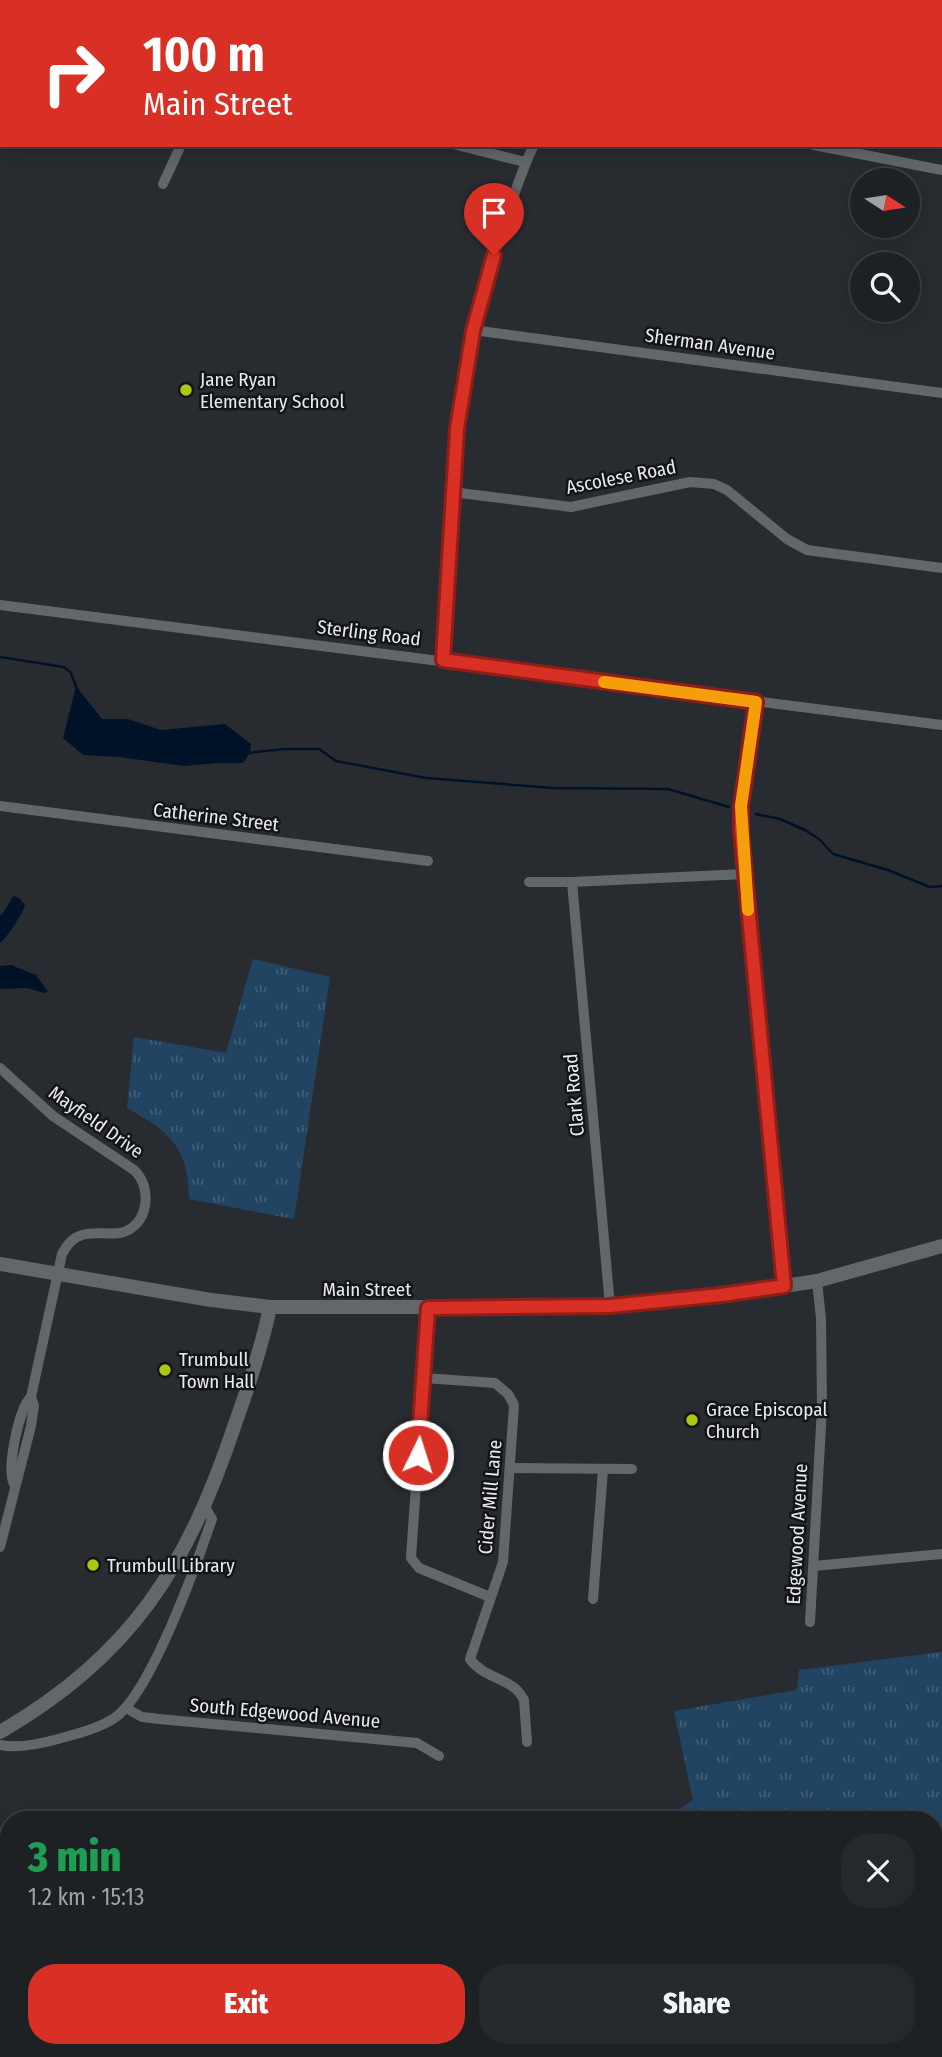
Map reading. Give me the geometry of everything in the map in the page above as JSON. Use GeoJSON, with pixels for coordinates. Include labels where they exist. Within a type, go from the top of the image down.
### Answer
{"type":"FeatureCollection","features":[{"type":"Feature","properties":{"kind":"main road","name":"Main Street"},"geometry":{"type":"LineString","coordinates":[[0,1264],[211,1300],[270,1307],[610,1306],[784,1286],[817,1280],[942,1246]]}},
{"type":"Feature","properties":{"kind":"main road"},"geometry":{"type":"LineString","coordinates":[[0,1732],[70,1686],[116,1645],[159,1590],[205,1507],[255,1365],[270,1307]]}},
{"type":"Feature","properties":{"kind":"street"},"geometry":{"type":"LineString","coordinates":[[163,184],[180,147]]}},
{"type":"Feature","properties":{"kind":"street"},"geometry":{"type":"LineString","coordinates":[[465,147],[525,162]]}},
{"type":"Feature","properties":{"kind":"street"},"geometry":{"type":"LineString","coordinates":[[443,660],[457,429],[473,331],[494,255],[525,162],[533,147]]}},
{"type":"Feature","properties":{"kind":"street"},"geometry":{"type":"LineString","coordinates":[[824,147],[942,170]]}},
{"type":"Feature","properties":{"kind":"street","name":"Sherman Avenue"},"geometry":{"type":"LineString","coordinates":[[473,331],[942,393]]}},
{"type":"Feature","properties":{"kind":"street","name":"Ascolese Road"},"geometry":{"type":"LineString","coordinates":[[452,492],[571,507],[702,481],[726,490],[787,539],[807,550],[942,568]]}},
{"type":"Feature","properties":{"kind":"street","name":"Sterling Road"},"geometry":{"type":"LineString","coordinates":[[0,605],[942,725]]}},
{"type":"Feature","properties":{"kind":"street"},"geometry":{"type":"LineString","coordinates":[[756,702],[741,806],[784,1286]]}},
{"type":"Feature","properties":{"kind":"street","name":"Catherine Street"},"geometry":{"type":"LineString","coordinates":[[0,806],[428,861]]}},
{"type":"Feature","properties":{"kind":"street"},"geometry":{"type":"LineString","coordinates":[[529,882],[745,873]]}},
{"type":"Feature","properties":{"kind":"street","name":"Clark Road"},"geometry":{"type":"LineString","coordinates":[[572,882],[610,1306]]}},
{"type":"Feature","properties":{"kind":"street","name":"Mayfield Drive"},"geometry":{"type":"LineString","coordinates":[[0,1068],[5,1076],[53,1116],[134,1170],[141,1176],[147,1192],[144,1211],[131,1227],[123,1233],[83,1234],[75,1238],[62,1254],[58,1273]]}},
{"type":"Feature","properties":{"kind":"street"},"geometry":{"type":"LineString","coordinates":[[0,1547],[14,1484],[21,1470],[21,1443],[34,1410],[31,1397],[58,1273]]}},
{"type":"Feature","properties":{"kind":"street","name":"Edgewood Avenue"},"geometry":{"type":"LineString","coordinates":[[810,1622],[822,1357],[817,1280]]}},
{"type":"Feature","properties":{"kind":"street"},"geometry":{"type":"LineString","coordinates":[[428,1308],[411,1558],[419,1568],[490,1597]]}},
{"type":"Feature","properties":{"kind":"street","name":"Cider Mill Lane"},"geometry":{"type":"LineString","coordinates":[[424,1378],[495,1383],[508,1394],[514,1405],[503,1562],[470,1659],[478,1670],[516,1688],[522,1695],[527,1742]]}},
{"type":"Feature","properties":{"kind":"street"},"geometry":{"type":"LineString","coordinates":[[510,1468],[632,1469]]}},
{"type":"Feature","properties":{"kind":"street"},"geometry":{"type":"LineString","coordinates":[[593,1599],[603,1470]]}},
{"type":"Feature","properties":{"kind":"street"},"geometry":{"type":"LineString","coordinates":[[0,1745],[11,1748],[92,1729],[114,1719],[126,1708],[168,1635],[202,1550],[212,1519],[205,1507]]}},
{"type":"Feature","properties":{"kind":"street"},"geometry":{"type":"LineString","coordinates":[[814,1566],[942,1555]]}},
{"type":"Feature","properties":{"kind":"street","name":"South Edgewood Avenue"},"geometry":{"type":"LineString","coordinates":[[126,1708],[142,1717],[417,1743],[439,1756]]}},
{"type":"Feature","properties":{"kind":"green space"},"geometry":{"type":"Polygon","coordinates":[[[253,959],[330,977],[294,1219],[189,1199],[185,1166],[174,1143],[165,1133],[127,1108],[134,1037],[226,1053],[253,959]]]}},
{"type":"Feature","properties":{"kind":"green space"},"geometry":{"type":"Polygon","coordinates":[[[942,1652],[942,1811],[676,1811],[693,1800],[674,1711],[797,1690],[799,1670],[942,1652]]]}},
{"type":"Feature","properties":{"kind":"shaded area"},"geometry":{"type":"Polygon","coordinates":[[[76,686],[102,719],[128,719],[161,730],[225,724],[251,744],[250,753],[243,763],[184,766],[83,755],[63,738],[76,686]]]}},
{"type":"Feature","properties":{"kind":"shaded area"},"geometry":{"type":"Polygon","coordinates":[[[13,896],[25,905],[0,943],[0,914],[2,915],[13,896]]]}},
{"type":"Feature","properties":{"kind":"shaded area"},"geometry":{"type":"Polygon","coordinates":[[[11,965],[36,975],[48,992],[27,988],[0,989],[0,966],[11,965]]]}},
{"type":"Feature","properties":{"kind":"waterway"},"geometry":{"type":"LineString","coordinates":[[0,657],[64,667],[71,673],[77,689]]}},
{"type":"Feature","properties":{"kind":"waterway"},"geometry":{"type":"LineString","coordinates":[[248,753],[319,749],[336,761],[426,778],[554,788],[668,789],[729,807]]}},
{"type":"Feature","properties":{"kind":"waterway"},"geometry":{"type":"LineString","coordinates":[[756,814],[780,819],[805,830],[819,839],[833,854],[888,870],[930,887],[942,886]]}},
{"type":"Feature","properties":{"kind":"slow traffic"},"geometry":{"type":"LineString","coordinates":[[604,682],[756,702],[741,806],[748,910]]}},
{"type":"Feature","properties":{"kind":"place","name":"Jane Ryan Elementary School"},"geometry":{"type":"Point","coordinates":[186,390]}},
{"type":"Feature","properties":{"kind":"place","name":"Trumbull Town Hall"},"geometry":{"type":"Point","coordinates":[165,1370]}},
{"type":"Feature","properties":{"kind":"place","name":"Grace Episcopal Church"},"geometry":{"type":"Point","coordinates":[692,1420]}},
{"type":"Feature","properties":{"kind":"place","name":"Trumbull Library"},"geometry":{"type":"Point","coordinates":[93,1565]}},
{"type":"Feature","properties":{"kind":"route"},"geometry":{"type":"LineString","coordinates":[[418,1455],[428,1308],[610,1306],[784,1286],[741,831],[741,806],[756,702],[443,660],[457,429],[473,331],[494,255]]}}]}
